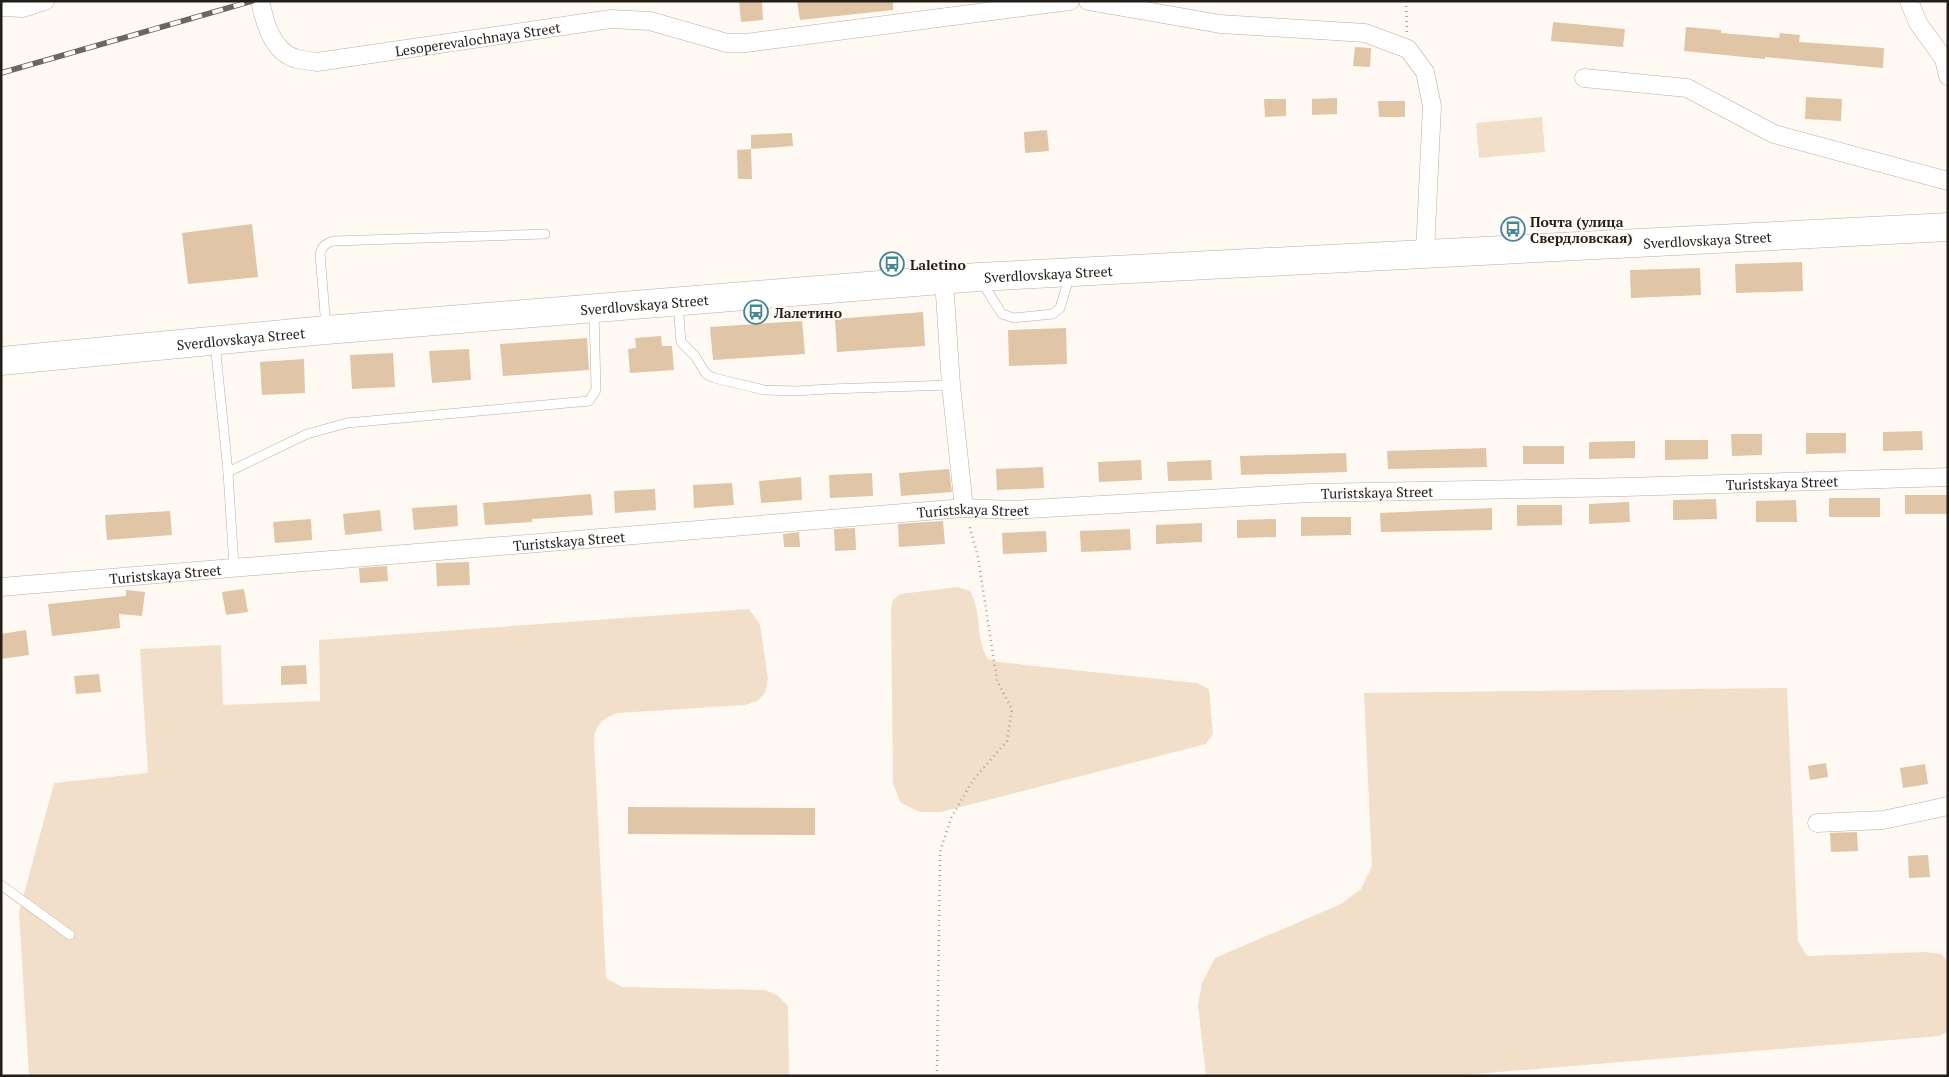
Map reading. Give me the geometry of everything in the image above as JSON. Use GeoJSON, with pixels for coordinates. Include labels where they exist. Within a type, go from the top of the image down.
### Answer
{"type":"FeatureCollection","features":[{"type":"Feature","properties":{"kind":"highway","name":"Sverdlovskaya Street"},"geometry":{"type":"LineString","coordinates":[[1,361],[326,330],[978,277],[1948,227]]}},
{"type":"Feature","properties":{"kind":"street"},"geometry":{"type":"LineString","coordinates":[[1,7],[23,8],[45,1]]}},
{"type":"Feature","properties":{"kind":"street","name":"Lesoperevalochnaya Street"},"geometry":{"type":"LineString","coordinates":[[260,1],[263,18],[276,45],[295,58],[317,62],[612,19],[650,21],[728,43],[746,43],[1070,1]]}},
{"type":"Feature","properties":{"kind":"street"},"geometry":{"type":"LineString","coordinates":[[1088,1],[1220,24],[1365,33],[1408,49],[1425,72],[1432,106],[1425,253]]}},
{"type":"Feature","properties":{"kind":"street"},"geometry":{"type":"LineString","coordinates":[[1909,1],[1918,23],[1946,63]]}},
{"type":"Feature","properties":{"kind":"street"},"geometry":{"type":"LineString","coordinates":[[1584,78],[1687,88],[1774,134],[1948,181]]}},
{"type":"Feature","properties":{"kind":"street"},"geometry":{"type":"LineString","coordinates":[[944,280],[964,508]]}},
{"type":"Feature","properties":{"kind":"street","name":"Turistskaya Street"},"geometry":{"type":"LineString","coordinates":[[1,587],[964,508],[1011,510],[1310,493],[1616,487],[1948,477]]}},
{"type":"Feature","properties":{"kind":"street"},"geometry":{"type":"LineString","coordinates":[[1817,823],[1883,820],[1948,806]]}},
{"type":"Feature","properties":{"kind":"lane"},"geometry":{"type":"LineString","coordinates":[[326,330],[320,254],[326,243],[334,241],[545,234]]}},
{"type":"Feature","properties":{"kind":"lane"},"geometry":{"type":"LineString","coordinates":[[978,277],[1002,314],[1014,318],[1053,314],[1060,308],[1071,271]]}},
{"type":"Feature","properties":{"kind":"lane"},"geometry":{"type":"LineString","coordinates":[[677,302],[681,342],[695,356],[706,374],[714,378],[764,390],[796,392],[829,388],[952,385]]}},
{"type":"Feature","properties":{"kind":"lane"},"geometry":{"type":"LineString","coordinates":[[228,472],[307,434],[347,423],[589,401],[596,390],[594,308]]}},
{"type":"Feature","properties":{"kind":"lane"},"geometry":{"type":"LineString","coordinates":[[214,340],[228,472],[234,567]]}},
{"type":"Feature","properties":{"kind":"lane"},"geometry":{"type":"LineString","coordinates":[[1,885],[70,935]]}},
{"type":"Feature","properties":{"kind":"path"},"geometry":{"type":"LineString","coordinates":[[1406,1],[1408,49]]}},
{"type":"Feature","properties":{"kind":"path"},"geometry":{"type":"LineString","coordinates":[[937,1076],[940,852],[951,818],[973,780],[1008,741],[1012,709],[997,682],[978,557],[964,508]]}},
{"type":"Feature","properties":{"kind":"shaded area"},"geometry":{"type":"Polygon","coordinates":[[[1542,117],[1545,152],[1479,158],[1476,123],[1542,117]]]}},
{"type":"Feature","properties":{"kind":"shaded area"},"geometry":{"type":"Polygon","coordinates":[[[958,587],[970,591],[974,599],[981,643],[988,659],[998,662],[1197,683],[1209,689],[1213,734],[1206,744],[941,812],[920,812],[901,803],[893,784],[891,609],[893,600],[900,594],[958,587]]]}},
{"type":"Feature","properties":{"kind":"shaded area"},"geometry":{"type":"Polygon","coordinates":[[[749,609],[760,624],[768,679],[765,693],[757,701],[745,705],[618,713],[604,719],[596,729],[594,739],[606,978],[622,987],[765,990],[777,995],[788,1006],[789,1076],[29,1076],[19,912],[54,783],[148,773],[140,649],[221,645],[223,705],[320,701],[319,640],[749,609]]]}},
{"type":"Feature","properties":{"kind":"shaded area"},"geometry":{"type":"Polygon","coordinates":[[[1787,688],[1798,941],[1807,956],[1926,952],[1942,954],[1948,962],[1948,1031],[1940,1036],[1449,1076],[1206,1076],[1198,1005],[1202,983],[1215,958],[1341,904],[1361,889],[1372,866],[1364,693],[1787,688]]]}},
{"type":"Feature","properties":{"kind":"building"},"geometry":{"type":"Polygon","coordinates":[[[739,1],[762,1],[763,20],[741,22],[739,1]]]}},
{"type":"Feature","properties":{"kind":"building"},"geometry":{"type":"Polygon","coordinates":[[[797,1],[893,1],[893,10],[800,20],[797,1]]]}},
{"type":"Feature","properties":{"kind":"building"},"geometry":{"type":"Polygon","coordinates":[[[1553,22],[1625,29],[1623,47],[1551,41],[1553,22]]]}},
{"type":"Feature","properties":{"kind":"building"},"geometry":{"type":"Polygon","coordinates":[[[1686,27],[1721,30],[1721,33],[1779,38],[1780,33],[1800,35],[1799,42],[1884,48],[1883,68],[1684,51],[1686,27]]]}},
{"type":"Feature","properties":{"kind":"building"},"geometry":{"type":"Polygon","coordinates":[[[1355,47],[1371,48],[1370,67],[1353,66],[1355,47]]]}},
{"type":"Feature","properties":{"kind":"building"},"geometry":{"type":"Polygon","coordinates":[[[1806,97],[1842,99],[1841,121],[1805,119],[1806,97]]]}},
{"type":"Feature","properties":{"kind":"building"},"geometry":{"type":"Polygon","coordinates":[[[1337,98],[1337,114],[1312,115],[1312,99],[1337,98]]]}},
{"type":"Feature","properties":{"kind":"building"},"geometry":{"type":"Polygon","coordinates":[[[1264,99],[1286,99],[1286,116],[1265,117],[1264,99]]]}},
{"type":"Feature","properties":{"kind":"building"},"geometry":{"type":"Polygon","coordinates":[[[1378,101],[1405,101],[1405,117],[1379,117],[1378,101]]]}},
{"type":"Feature","properties":{"kind":"building"},"geometry":{"type":"Polygon","coordinates":[[[1047,130],[1049,151],[1025,153],[1024,132],[1047,130]]]}},
{"type":"Feature","properties":{"kind":"building"},"geometry":{"type":"Polygon","coordinates":[[[792,133],[793,146],[751,149],[751,135],[792,133]]]}},
{"type":"Feature","properties":{"kind":"building"},"geometry":{"type":"Polygon","coordinates":[[[751,149],[752,179],[738,179],[737,150],[751,149]]]}},
{"type":"Feature","properties":{"kind":"building"},"geometry":{"type":"Polygon","coordinates":[[[252,224],[258,277],[188,284],[182,233],[252,224]]]}},
{"type":"Feature","properties":{"kind":"building"},"geometry":{"type":"Polygon","coordinates":[[[1802,262],[1803,291],[1736,293],[1735,264],[1802,262]]]}},
{"type":"Feature","properties":{"kind":"building"},"geometry":{"type":"Polygon","coordinates":[[[1700,268],[1701,295],[1631,298],[1630,270],[1700,268]]]}},
{"type":"Feature","properties":{"kind":"building"},"geometry":{"type":"Polygon","coordinates":[[[923,312],[925,346],[837,352],[835,319],[923,312]]]}},
{"type":"Feature","properties":{"kind":"building"},"geometry":{"type":"Polygon","coordinates":[[[802,321],[805,354],[713,360],[710,327],[802,321]]]}},
{"type":"Feature","properties":{"kind":"building"},"geometry":{"type":"Polygon","coordinates":[[[1066,328],[1067,364],[1009,366],[1008,330],[1066,328]]]}},
{"type":"Feature","properties":{"kind":"building"},"geometry":{"type":"Polygon","coordinates":[[[661,336],[662,346],[672,346],[674,370],[630,373],[628,349],[636,348],[635,338],[661,336]]]}},
{"type":"Feature","properties":{"kind":"building"},"geometry":{"type":"Polygon","coordinates":[[[587,338],[589,370],[503,376],[500,344],[587,338]]]}},
{"type":"Feature","properties":{"kind":"building"},"geometry":{"type":"Polygon","coordinates":[[[469,349],[471,380],[432,383],[429,351],[469,349]]]}},
{"type":"Feature","properties":{"kind":"building"},"geometry":{"type":"Polygon","coordinates":[[[393,353],[395,387],[352,389],[350,355],[393,353]]]}},
{"type":"Feature","properties":{"kind":"building"},"geometry":{"type":"Polygon","coordinates":[[[304,359],[305,393],[262,395],[260,362],[304,359]]]}},
{"type":"Feature","properties":{"kind":"building"},"geometry":{"type":"Polygon","coordinates":[[[1922,431],[1923,450],[1883,451],[1883,432],[1922,431]]]}},
{"type":"Feature","properties":{"kind":"building"},"geometry":{"type":"Polygon","coordinates":[[[1806,433],[1846,433],[1846,453],[1806,454],[1806,433]]]}},
{"type":"Feature","properties":{"kind":"building"},"geometry":{"type":"Polygon","coordinates":[[[1731,434],[1762,434],[1762,455],[1732,456],[1731,434]]]}},
{"type":"Feature","properties":{"kind":"building"},"geometry":{"type":"Polygon","coordinates":[[[1665,440],[1708,440],[1708,459],[1665,460],[1665,440]]]}},
{"type":"Feature","properties":{"kind":"building"},"geometry":{"type":"Polygon","coordinates":[[[1635,441],[1635,458],[1589,459],[1589,442],[1635,441]]]}},
{"type":"Feature","properties":{"kind":"building"},"geometry":{"type":"Polygon","coordinates":[[[1523,446],[1564,446],[1564,464],[1523,464],[1523,446]]]}},
{"type":"Feature","properties":{"kind":"building"},"geometry":{"type":"Polygon","coordinates":[[[1486,448],[1487,467],[1388,469],[1387,451],[1486,448]]]}},
{"type":"Feature","properties":{"kind":"building"},"geometry":{"type":"Polygon","coordinates":[[[1346,453],[1347,472],[1241,475],[1240,456],[1346,453]]]}},
{"type":"Feature","properties":{"kind":"building"},"geometry":{"type":"Polygon","coordinates":[[[1141,460],[1142,480],[1099,482],[1098,462],[1141,460]]]}},
{"type":"Feature","properties":{"kind":"building"},"geometry":{"type":"Polygon","coordinates":[[[1211,460],[1212,480],[1168,481],[1167,462],[1211,460]]]}},
{"type":"Feature","properties":{"kind":"building"},"geometry":{"type":"Polygon","coordinates":[[[1043,467],[1044,488],[997,490],[996,469],[1043,467]]]}},
{"type":"Feature","properties":{"kind":"building"},"geometry":{"type":"Polygon","coordinates":[[[949,469],[952,492],[901,496],[899,473],[949,469]]]}},
{"type":"Feature","properties":{"kind":"building"},"geometry":{"type":"Polygon","coordinates":[[[872,473],[873,496],[830,498],[829,475],[872,473]]]}},
{"type":"Feature","properties":{"kind":"building"},"geometry":{"type":"Polygon","coordinates":[[[801,477],[802,500],[761,503],[759,481],[801,477]]]}},
{"type":"Feature","properties":{"kind":"building"},"geometry":{"type":"Polygon","coordinates":[[[732,483],[734,505],[694,508],[693,485],[732,483]]]}},
{"type":"Feature","properties":{"kind":"building"},"geometry":{"type":"Polygon","coordinates":[[[655,489],[656,510],[615,513],[614,491],[655,489]]]}},
{"type":"Feature","properties":{"kind":"building"},"geometry":{"type":"Polygon","coordinates":[[[591,494],[593,515],[532,519],[532,522],[485,525],[483,503],[591,494]]]}},
{"type":"Feature","properties":{"kind":"building"},"geometry":{"type":"Polygon","coordinates":[[[1905,495],[1948,495],[1948,514],[1905,514],[1905,495]]]}},
{"type":"Feature","properties":{"kind":"building"},"geometry":{"type":"Polygon","coordinates":[[[1829,498],[1880,498],[1880,517],[1829,517],[1829,498]]]}},
{"type":"Feature","properties":{"kind":"building"},"geometry":{"type":"Polygon","coordinates":[[[1716,499],[1717,519],[1673,520],[1673,500],[1716,499]]]}},
{"type":"Feature","properties":{"kind":"building"},"geometry":{"type":"Polygon","coordinates":[[[1796,500],[1797,522],[1756,522],[1756,501],[1796,500]]]}},
{"type":"Feature","properties":{"kind":"building"},"geometry":{"type":"Polygon","coordinates":[[[1629,502],[1630,522],[1589,524],[1589,504],[1629,502]]]}},
{"type":"Feature","properties":{"kind":"building"},"geometry":{"type":"Polygon","coordinates":[[[457,505],[458,526],[414,530],[412,508],[457,505]]]}},
{"type":"Feature","properties":{"kind":"building"},"geometry":{"type":"Polygon","coordinates":[[[1517,505],[1562,505],[1562,525],[1517,526],[1517,505]]]}},
{"type":"Feature","properties":{"kind":"building"},"geometry":{"type":"Polygon","coordinates":[[[1492,508],[1492,530],[1381,532],[1380,513],[1492,508]]]}},
{"type":"Feature","properties":{"kind":"building"},"geometry":{"type":"Polygon","coordinates":[[[380,510],[382,531],[345,535],[343,514],[380,510]]]}},
{"type":"Feature","properties":{"kind":"building"},"geometry":{"type":"Polygon","coordinates":[[[170,511],[172,535],[107,540],[105,515],[170,511]]]}},
{"type":"Feature","properties":{"kind":"building"},"geometry":{"type":"Polygon","coordinates":[[[1301,517],[1351,517],[1351,535],[1301,536],[1301,517]]]}},
{"type":"Feature","properties":{"kind":"building"},"geometry":{"type":"Polygon","coordinates":[[[311,519],[312,540],[275,543],[273,522],[311,519]]]}},
{"type":"Feature","properties":{"kind":"building"},"geometry":{"type":"Polygon","coordinates":[[[1276,519],[1276,537],[1237,538],[1237,520],[1276,519]]]}},
{"type":"Feature","properties":{"kind":"building"},"geometry":{"type":"Polygon","coordinates":[[[943,521],[945,544],[899,547],[898,524],[943,521]]]}},
{"type":"Feature","properties":{"kind":"building"},"geometry":{"type":"Polygon","coordinates":[[[1202,523],[1202,542],[1156,544],[1156,525],[1202,523]]]}},
{"type":"Feature","properties":{"kind":"building"},"geometry":{"type":"Polygon","coordinates":[[[855,528],[856,550],[835,551],[834,529],[855,528]]]}},
{"type":"Feature","properties":{"kind":"building"},"geometry":{"type":"Polygon","coordinates":[[[1130,529],[1131,550],[1081,552],[1080,531],[1130,529]]]}},
{"type":"Feature","properties":{"kind":"building"},"geometry":{"type":"Polygon","coordinates":[[[1046,531],[1047,552],[1003,554],[1002,533],[1046,531]]]}},
{"type":"Feature","properties":{"kind":"building"},"geometry":{"type":"Polygon","coordinates":[[[799,532],[800,547],[784,547],[783,534],[799,532]]]}},
{"type":"Feature","properties":{"kind":"building"},"geometry":{"type":"Polygon","coordinates":[[[469,562],[470,585],[437,586],[436,563],[469,562]]]}},
{"type":"Feature","properties":{"kind":"building"},"geometry":{"type":"Polygon","coordinates":[[[387,566],[388,581],[360,583],[359,568],[387,566]]]}},
{"type":"Feature","properties":{"kind":"building"},"geometry":{"type":"Polygon","coordinates":[[[244,589],[248,612],[226,615],[222,592],[244,589]]]}},
{"type":"Feature","properties":{"kind":"building"},"geometry":{"type":"Polygon","coordinates":[[[126,590],[145,592],[142,616],[119,614],[120,628],[52,636],[48,604],[126,596],[126,590]]]}},
{"type":"Feature","properties":{"kind":"building"},"geometry":{"type":"Polygon","coordinates":[[[26,630],[29,655],[1,659],[1,634],[26,630]]]}},
{"type":"Feature","properties":{"kind":"building"},"geometry":{"type":"Polygon","coordinates":[[[306,665],[307,684],[281,685],[281,666],[306,665]]]}},
{"type":"Feature","properties":{"kind":"building"},"geometry":{"type":"Polygon","coordinates":[[[99,674],[101,692],[76,694],[74,676],[99,674]]]}},
{"type":"Feature","properties":{"kind":"building"},"geometry":{"type":"Polygon","coordinates":[[[1826,763],[1828,777],[1810,780],[1808,766],[1826,763]]]}},
{"type":"Feature","properties":{"kind":"building"},"geometry":{"type":"Polygon","coordinates":[[[1925,764],[1928,784],[1903,788],[1900,768],[1925,764]]]}},
{"type":"Feature","properties":{"kind":"building"},"geometry":{"type":"Polygon","coordinates":[[[628,807],[815,808],[815,835],[628,834],[628,807]]]}},
{"type":"Feature","properties":{"kind":"building"},"geometry":{"type":"Polygon","coordinates":[[[1857,832],[1858,851],[1831,852],[1830,833],[1857,832]]]}},
{"type":"Feature","properties":{"kind":"building"},"geometry":{"type":"Polygon","coordinates":[[[1928,855],[1930,877],[1909,878],[1908,856],[1928,855]]]}},
{"type":"Feature","properties":{"kind":"railway"},"geometry":{"type":"LineString","coordinates":[[1,73],[252,1]]}},
{"type":"Feature","properties":{"kind":"place","name":"Почта (улица Свердловская)"},"geometry":{"type":"Point","coordinates":[1513,229]}},
{"type":"Feature","properties":{"kind":"place","name":"Laletino"},"geometry":{"type":"Point","coordinates":[892,264]}},
{"type":"Feature","properties":{"kind":"place","name":"Лалетино"},"geometry":{"type":"Point","coordinates":[756,312]}}]}
